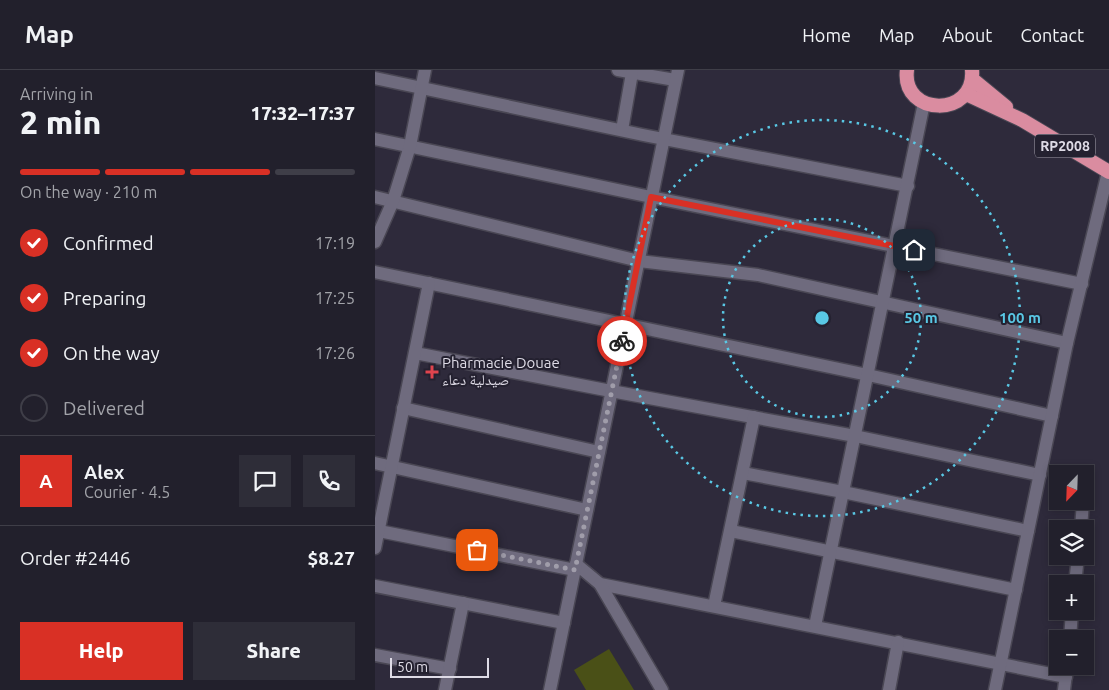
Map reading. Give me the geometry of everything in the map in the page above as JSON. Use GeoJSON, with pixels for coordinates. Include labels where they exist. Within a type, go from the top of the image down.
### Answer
{"type":"FeatureCollection","features":[{"type":"Feature","properties":{"kind":"highway"},"geometry":{"type":"LineString","coordinates":[[905,71],[911,90],[924,103],[941,107],[957,102],[966,94]]}},
{"type":"Feature","properties":{"kind":"highway","name":"RP2008"},"geometry":{"type":"LineString","coordinates":[[1022,120],[972,74],[966,94],[1022,120],[1109,172]]}},
{"type":"Feature","properties":{"kind":"street"},"geometry":{"type":"LineString","coordinates":[[375,242],[393,201],[410,146],[425,70]]}},
{"type":"Feature","properties":{"kind":"street"},"geometry":{"type":"LineString","coordinates":[[550,690],[677,75],[632,73],[618,70]]}},
{"type":"Feature","properties":{"kind":"street"},"geometry":{"type":"LineString","coordinates":[[622,130],[632,73]]}},
{"type":"Feature","properties":{"kind":"street"},"geometry":{"type":"LineString","coordinates":[[375,78],[663,139],[908,186]]}},
{"type":"Feature","properties":{"kind":"street"},"geometry":{"type":"LineString","coordinates":[[815,626],[924,103]]}},
{"type":"Feature","properties":{"kind":"street"},"geometry":{"type":"LineString","coordinates":[[375,139],[1082,284]]}},
{"type":"Feature","properties":{"kind":"street"},"geometry":{"type":"LineString","coordinates":[[995,690],[1067,343],[1109,172]]}},
{"type":"Feature","properties":{"kind":"street"},"geometry":{"type":"LineString","coordinates":[[375,197],[639,261],[758,276],[1067,343]]}},
{"type":"Feature","properties":{"kind":"street"},"geometry":{"type":"LineString","coordinates":[[375,272],[868,375],[1052,416]]}},
{"type":"Feature","properties":{"kind":"street"},"geometry":{"type":"LineString","coordinates":[[375,548],[429,283]]}},
{"type":"Feature","properties":{"kind":"street"},"geometry":{"type":"LineString","coordinates":[[415,353],[855,436],[1040,475]]}},
{"type":"Feature","properties":{"kind":"street"},"geometry":{"type":"LineString","coordinates":[[403,408],[599,452]]}},
{"type":"Feature","properties":{"kind":"street"},"geometry":{"type":"LineString","coordinates":[[714,606],[754,417]]}},
{"type":"Feature","properties":{"kind":"street"},"geometry":{"type":"LineString","coordinates":[[375,464],[587,510]]}},
{"type":"Feature","properties":{"kind":"street"},"geometry":{"type":"LineString","coordinates":[[743,473],[1028,531]]}},
{"type":"Feature","properties":{"kind":"street"},"geometry":{"type":"LineString","coordinates":[[379,531],[575,567],[600,584],[1001,663],[1049,669]]}},
{"type":"Feature","properties":{"kind":"street"},"geometry":{"type":"LineString","coordinates":[[731,531],[1016,590]]}},
{"type":"Feature","properties":{"kind":"street"},"geometry":{"type":"LineString","coordinates":[[600,584],[663,690]]}},
{"type":"Feature","properties":{"kind":"street"},"geometry":{"type":"LineString","coordinates":[[375,586],[564,623]]}},
{"type":"Feature","properties":{"kind":"street"},"geometry":{"type":"LineString","coordinates":[[445,690],[463,603]]}},
{"type":"Feature","properties":{"kind":"street"},"geometry":{"type":"LineString","coordinates":[[889,690],[899,642]]}},
{"type":"Feature","properties":{"kind":"street"},"geometry":{"type":"LineString","coordinates":[[375,656],[450,669]]}},
{"type":"Feature","properties":{"kind":"street"},"geometry":{"type":"LineString","coordinates":[[1064,690],[1066,675]]}},
{"type":"Feature","properties":{"kind":"green space"},"geometry":{"type":"Polygon","coordinates":[[[609,649],[634,690],[586,690],[574,670],[609,649]]]}},
{"type":"Feature","properties":{"kind":"way so far"},"geometry":{"type":"LineString","coordinates":[[477,550],[575,570],[622,341]]}},
{"type":"Feature","properties":{"kind":"place","name":"Pharmacie Douae صيدلية دعاء"},"geometry":{"type":"Point","coordinates":[432,372]}},
{"type":"Feature","properties":{"kind":"route"},"geometry":{"type":"LineString","coordinates":[[622,341],[651,197],[914,250]]}}]}
